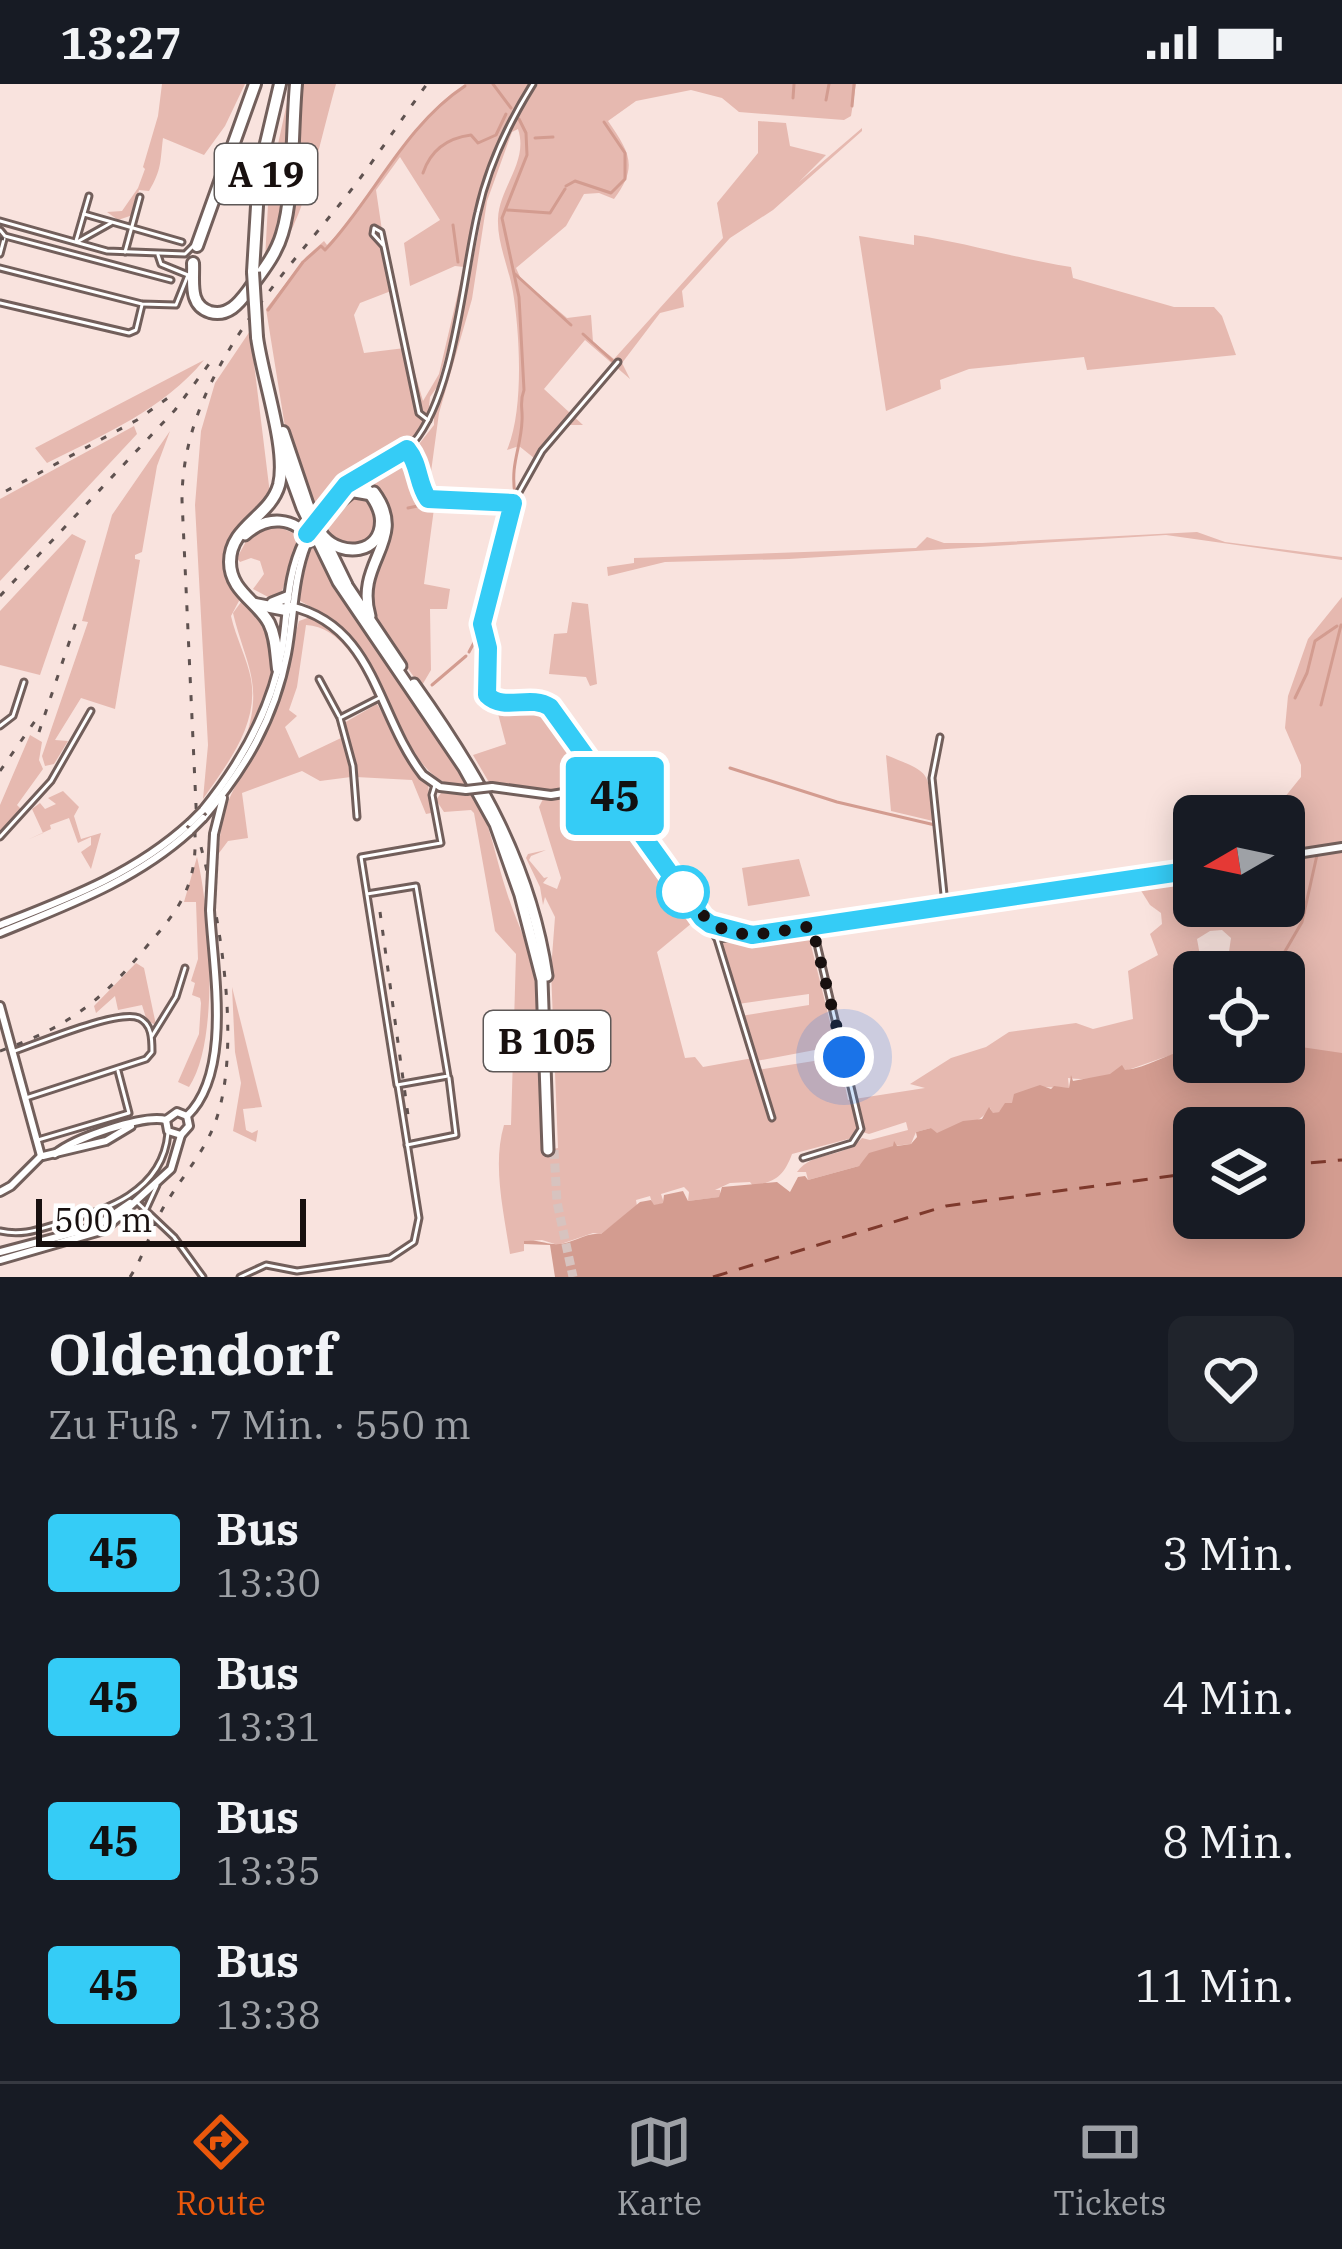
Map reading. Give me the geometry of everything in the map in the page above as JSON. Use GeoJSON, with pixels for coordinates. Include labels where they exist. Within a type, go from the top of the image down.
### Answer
{"type":"FeatureCollection","features":[{"type":"Feature","properties":{"kind":"highway"},"geometry":{"type":"LineString","coordinates":[[200,249],[255,84]]}},
{"type":"Feature","properties":{"kind":"highway","name":"A 19"},"geometry":{"type":"LineString","coordinates":[[278,439],[260,333],[256,269],[264,186],[284,84]]}},
{"type":"Feature","properties":{"kind":"highway"},"geometry":{"type":"LineString","coordinates":[[193,259],[194,296],[202,308],[215,313],[235,307],[272,256],[284,229],[296,84]]}},
{"type":"Feature","properties":{"kind":"highway","name":"A 19"},"geometry":{"type":"LineString","coordinates":[[260,333],[279,421],[346,584]]}},
{"type":"Feature","properties":{"kind":"highway"},"geometry":{"type":"LineString","coordinates":[[278,439],[281,470],[275,494],[241,532],[230,553],[234,581],[270,626],[278,669]]}},
{"type":"Feature","properties":{"kind":"highway","name":"B 105"},"geometry":{"type":"LineString","coordinates":[[278,439],[328,565],[464,768],[495,824],[542,980],[551,1150],[550,998],[542,939],[518,860],[470,765],[346,584]]}},
{"type":"Feature","properties":{"kind":"highway"},"geometry":{"type":"LineString","coordinates":[[362,477],[370,495],[381,520],[370,544],[356,551],[341,550],[326,540],[322,517],[352,491],[370,495]]}},
{"type":"Feature","properties":{"kind":"highway"},"geometry":{"type":"LineString","coordinates":[[362,477],[383,505],[388,525],[366,586],[374,627]]}},
{"type":"Feature","properties":{"kind":"highway"},"geometry":{"type":"LineString","coordinates":[[289,606],[247,591],[236,572],[238,547],[254,526],[272,520],[295,524],[328,565]]}},
{"type":"Feature","properties":{"kind":"highway"},"geometry":{"type":"LineString","coordinates":[[248,599],[264,608],[289,606]]}},
{"type":"Feature","properties":{"kind":"street"},"geometry":{"type":"LineString","coordinates":[[0,929],[133,870],[217,802],[252,738],[278,669],[305,542],[322,517],[362,477],[409,447],[429,421],[466,290],[487,179],[509,124],[533,84]]}},
{"type":"Feature","properties":{"kind":"street"},"geometry":{"type":"LineString","coordinates":[[76,243],[89,196]]}},
{"type":"Feature","properties":{"kind":"street"},"geometry":{"type":"LineString","coordinates":[[124,254],[140,196]]}},
{"type":"Feature","properties":{"kind":"street"},"geometry":{"type":"LineString","coordinates":[[84,214],[182,242]]}},
{"type":"Feature","properties":{"kind":"street"},"geometry":{"type":"LineString","coordinates":[[0,221],[124,254],[193,259],[189,247],[200,249]]}},
{"type":"Feature","properties":{"kind":"street"},"geometry":{"type":"LineString","coordinates":[[76,243],[112,222]]}},
{"type":"Feature","properties":{"kind":"street"},"geometry":{"type":"LineString","coordinates":[[0,230],[5,236],[171,280]]}},
{"type":"Feature","properties":{"kind":"street"},"geometry":{"type":"LineString","coordinates":[[0,254],[5,236]]}},
{"type":"Feature","properties":{"kind":"street"},"geometry":{"type":"LineString","coordinates":[[383,245],[419,413],[429,421]]}},
{"type":"Feature","properties":{"kind":"street"},"geometry":{"type":"LineString","coordinates":[[0,268],[142,304],[176,305],[189,279],[186,272],[161,264],[158,256]]}},
{"type":"Feature","properties":{"kind":"street"},"geometry":{"type":"LineString","coordinates":[[0,303],[129,332],[136,330],[142,304]]}},
{"type":"Feature","properties":{"kind":"street"},"geometry":{"type":"LineString","coordinates":[[619,362],[542,451],[513,503],[482,624],[488,648],[487,695],[499,703],[536,701],[550,707],[708,923],[772,1118]]}},
{"type":"Feature","properties":{"kind":"street"},"geometry":{"type":"LineString","coordinates":[[409,447],[428,499],[513,503]]}},
{"type":"Feature","properties":{"kind":"street"},"geometry":{"type":"LineString","coordinates":[[289,606],[315,613],[342,630],[414,764],[435,785],[551,795],[608,786]]}},
{"type":"Feature","properties":{"kind":"street"},"geometry":{"type":"LineString","coordinates":[[289,606],[304,614]]}},
{"type":"Feature","properties":{"kind":"street"},"geometry":{"type":"LineString","coordinates":[[289,606],[290,638]]}},
{"type":"Feature","properties":{"kind":"street"},"geometry":{"type":"LineString","coordinates":[[203,814],[247,761],[271,713],[296,619],[315,613]]}},
{"type":"Feature","properties":{"kind":"street"},"geometry":{"type":"LineString","coordinates":[[319,679],[343,726],[354,777],[356,817]]}},
{"type":"Feature","properties":{"kind":"street"},"geometry":{"type":"LineString","coordinates":[[0,726],[14,716],[24,682]]}},
{"type":"Feature","properties":{"kind":"street"},"geometry":{"type":"LineString","coordinates":[[340,718],[381,697]]}},
{"type":"Feature","properties":{"kind":"street"},"geometry":{"type":"LineString","coordinates":[[0,837],[51,781],[91,711]]}},
{"type":"Feature","properties":{"kind":"street"},"geometry":{"type":"LineString","coordinates":[[940,737],[932,778],[946,906]]}},
{"type":"Feature","properties":{"kind":"street"},"geometry":{"type":"LineString","coordinates":[[240,1277],[266,1265],[297,1271],[390,1258],[417,1237],[419,1225],[362,856],[441,843],[432,795],[435,785]]}},
{"type":"Feature","properties":{"kind":"street"},"geometry":{"type":"LineString","coordinates":[[215,824],[224,789]]}},
{"type":"Feature","properties":{"kind":"street"},"geometry":{"type":"LineString","coordinates":[[0,1232],[26,1233],[114,1206],[155,1173],[175,1134],[189,1128],[187,1116],[207,1089],[214,1053],[209,910],[217,802]]}},
{"type":"Feature","properties":{"kind":"street"},"geometry":{"type":"LineString","coordinates":[[1305,853],[1342,847]]}},
{"type":"Feature","properties":{"kind":"street"},"geometry":{"type":"LineString","coordinates":[[717,939],[1173,873]]}},
{"type":"Feature","properties":{"kind":"street"},"geometry":{"type":"LineString","coordinates":[[368,894],[416,886],[457,1135],[406,1145]]}},
{"type":"Feature","properties":{"kind":"street"},"geometry":{"type":"LineString","coordinates":[[708,923],[745,935]]}},
{"type":"Feature","properties":{"kind":"street"},"geometry":{"type":"LineString","coordinates":[[803,1158],[852,1143],[861,1129],[812,926]]}},
{"type":"Feature","properties":{"kind":"street"},"geometry":{"type":"LineString","coordinates":[[24,1098],[118,1071],[149,1057],[152,1036],[176,997],[185,968]]}},
{"type":"Feature","properties":{"kind":"street"},"geometry":{"type":"LineString","coordinates":[[0,1006],[41,1156]]}},
{"type":"Feature","properties":{"kind":"street"},"geometry":{"type":"LineString","coordinates":[[11,1055],[82,1027],[129,1016],[142,1019],[152,1036]]}},
{"type":"Feature","properties":{"kind":"street"},"geometry":{"type":"LineString","coordinates":[[36,1140],[130,1114],[118,1071]]}},
{"type":"Feature","properties":{"kind":"street"},"geometry":{"type":"LineString","coordinates":[[397,1084],[448,1076]]}},
{"type":"Feature","properties":{"kind":"street"},"geometry":{"type":"LineString","coordinates":[[166,1120],[177,1112],[187,1116]]}},
{"type":"Feature","properties":{"kind":"street"},"geometry":{"type":"LineString","coordinates":[[0,1192],[41,1156],[152,1117],[166,1120],[175,1134],[176,1151],[168,1168],[136,1201]]}},
{"type":"Feature","properties":{"kind":"street"},"geometry":{"type":"LineString","coordinates":[[0,1256],[95,1227],[136,1201],[175,1162],[175,1134]]}},
{"type":"Feature","properties":{"kind":"street"},"geometry":{"type":"LineString","coordinates":[[145,1210],[158,1182]]}},
{"type":"Feature","properties":{"kind":"street"},"geometry":{"type":"LineString","coordinates":[[136,1201],[203,1277]]}},
{"type":"Feature","properties":{"kind":"shaded area"},"geometry":{"type":"Polygon","coordinates":[[[162,84],[245,84],[225,126],[204,155],[163,138],[160,165],[149,191],[139,190],[133,215],[118,220],[107,212],[122,211],[138,188],[162,84]]]}},
{"type":"Feature","properties":{"kind":"shaded area"},"geometry":{"type":"Polygon","coordinates":[[[291,84],[336,84],[301,208],[264,278],[269,186],[291,84]]]}},
{"type":"Feature","properties":{"kind":"shaded area"},"geometry":{"type":"Polygon","coordinates":[[[465,84],[530,84],[511,114],[486,174],[462,296],[428,416],[420,410],[407,346],[423,401],[439,374],[464,267],[455,266],[410,286],[404,243],[440,220],[400,157],[376,190],[391,291],[360,303],[354,315],[364,353],[405,348],[418,414],[426,422],[405,448],[336,493],[316,512],[285,427],[266,309],[306,257],[324,241],[327,245],[345,225],[425,119],[465,84]]]}},
{"type":"Feature","properties":{"kind":"shaded area"},"geometry":{"type":"Polygon","coordinates":[[[538,84],[856,84],[851,116],[844,120],[739,112],[722,98],[691,90],[636,101],[608,121],[628,159],[622,187],[614,199],[584,194],[566,226],[516,268],[521,279],[567,318],[591,315],[593,342],[614,359],[723,238],[717,203],[758,153],[758,121],[786,123],[790,146],[826,155],[799,182],[862,131],[773,210],[730,238],[682,291],[684,307],[660,313],[622,363],[630,379],[585,340],[544,389],[583,425],[570,425],[554,442],[549,438],[534,458],[519,446],[507,450],[516,415],[519,351],[498,219],[520,152],[518,129],[512,132],[487,201],[472,299],[439,413],[428,494],[422,489],[435,501],[424,584],[450,589],[447,609],[430,609],[431,670],[421,687],[375,622],[367,592],[391,521],[370,480],[410,453],[420,464],[416,448],[434,425],[489,179],[507,134],[538,84]]]}},
{"type":"Feature","properties":{"kind":"shaded area"},"geometry":{"type":"Polygon","coordinates":[[[914,235],[1071,267],[1073,278],[1174,307],[1214,307],[1236,355],[1087,370],[1084,357],[969,369],[940,380],[941,389],[886,411],[859,236],[914,245],[914,235]]]}},
{"type":"Feature","properties":{"kind":"shaded area"},"geometry":{"type":"Polygon","coordinates":[[[250,331],[270,494],[230,542],[223,568],[240,599],[231,616],[252,696],[239,743],[203,799],[208,745],[195,505],[201,431],[215,383],[250,331]]]}},
{"type":"Feature","properties":{"kind":"shaded area"},"geometry":{"type":"Polygon","coordinates":[[[204,360],[152,407],[111,431],[47,463],[35,448],[204,360]]]}},
{"type":"Feature","properties":{"kind":"shaded area"},"geometry":{"type":"Polygon","coordinates":[[[134,426],[137,434],[0,581],[0,499],[134,426]]]}},
{"type":"Feature","properties":{"kind":"shaded area"},"geometry":{"type":"Polygon","coordinates":[[[170,431],[157,466],[142,552],[135,555],[140,560],[115,709],[81,698],[55,740],[68,741],[54,764],[45,766],[42,756],[88,622],[82,621],[112,515],[170,431]]]}},
{"type":"Feature","properties":{"kind":"shaded area"},"geometry":{"type":"Polygon","coordinates":[[[348,495],[369,497],[379,526],[366,545],[335,545],[321,526],[348,495]]]}},
{"type":"Feature","properties":{"kind":"shaded area"},"geometry":{"type":"Polygon","coordinates":[[[272,524],[300,536],[282,591],[270,598],[253,589],[264,574],[260,561],[237,558],[251,532],[272,524]]]}},
{"type":"Feature","properties":{"kind":"shaded area"},"geometry":{"type":"Polygon","coordinates":[[[1197,532],[1225,542],[1342,560],[1166,535],[789,559],[665,562],[608,576],[607,567],[634,563],[634,558],[916,548],[927,537],[944,543],[982,543],[1197,532]]]}},
{"type":"Feature","properties":{"kind":"shaded area"},"geometry":{"type":"Polygon","coordinates":[[[72,534],[86,541],[40,675],[0,665],[0,611],[72,534]]]}},
{"type":"Feature","properties":{"kind":"shaded area"},"geometry":{"type":"Polygon","coordinates":[[[312,544],[359,625],[471,786],[450,785],[432,774],[402,733],[350,634],[297,599],[312,544]]]}},
{"type":"Feature","properties":{"kind":"shaded area"},"geometry":{"type":"Polygon","coordinates":[[[1342,597],[1342,844],[1305,850],[1305,795],[1286,795],[1301,777],[1301,765],[1285,728],[1288,696],[1308,639],[1342,597]]]}},
{"type":"Feature","properties":{"kind":"shaded area"},"geometry":{"type":"Polygon","coordinates":[[[244,598],[267,624],[273,655],[263,703],[245,740],[253,689],[233,613],[244,598]]]}},
{"type":"Feature","properties":{"kind":"shaded area"},"geometry":{"type":"Polygon","coordinates":[[[572,602],[588,604],[597,684],[590,686],[586,677],[549,674],[554,634],[567,633],[572,602]]]}},
{"type":"Feature","properties":{"kind":"shaded area"},"geometry":{"type":"Polygon","coordinates":[[[310,617],[333,629],[351,647],[374,693],[339,640],[306,625],[289,710],[297,716],[285,727],[299,758],[341,738],[337,724],[341,727],[351,777],[320,781],[302,771],[242,793],[248,838],[228,841],[219,853],[230,797],[270,723],[299,621],[310,617]]]}},
{"type":"Feature","properties":{"kind":"shaded area"},"geometry":{"type":"Polygon","coordinates":[[[377,704],[428,784],[431,813],[426,814],[412,780],[356,777],[344,723],[377,704]]]}},
{"type":"Feature","properties":{"kind":"shaded area"},"geometry":{"type":"Polygon","coordinates":[[[496,706],[544,707],[601,784],[558,792],[490,784],[473,755],[506,744],[496,706]]]}},
{"type":"Feature","properties":{"kind":"shaded area"},"geometry":{"type":"Polygon","coordinates":[[[30,735],[42,742],[39,760],[43,769],[17,805],[23,811],[0,834],[0,805],[30,735]]]}},
{"type":"Feature","properties":{"kind":"shaded area"},"geometry":{"type":"Polygon","coordinates":[[[886,755],[925,776],[933,821],[891,811],[886,755]]]}},
{"type":"Feature","properties":{"kind":"shaded area"},"geometry":{"type":"Polygon","coordinates":[[[600,790],[698,918],[657,952],[685,1058],[695,1057],[703,1067],[753,1058],[741,1016],[809,1005],[809,994],[738,1004],[719,941],[808,933],[836,1046],[756,1061],[758,1070],[839,1057],[848,1100],[925,1088],[910,1084],[951,1058],[986,1047],[1009,1032],[1076,1023],[1093,1029],[1133,1019],[1128,971],[1158,955],[1150,934],[1162,924],[1161,913],[1135,881],[1173,875],[1173,927],[1305,927],[1305,854],[1342,848],[1342,1059],[1305,1058],[1305,951],[1229,951],[1231,938],[1222,930],[1210,931],[1197,939],[1199,951],[1173,951],[1173,1055],[1116,1074],[1068,1078],[1069,1088],[1042,1087],[999,1112],[993,1114],[990,1108],[966,1126],[936,1134],[931,1128],[916,1132],[911,1144],[872,1155],[859,1166],[808,1180],[806,1172],[797,1172],[812,1160],[847,1149],[862,1138],[908,1130],[906,1122],[869,1134],[859,1131],[852,1138],[792,1154],[782,1173],[767,1182],[753,1186],[730,1183],[715,1190],[720,1190],[720,1197],[688,1201],[684,1187],[661,1194],[664,1203],[653,1206],[650,1196],[636,1200],[637,1206],[601,1234],[558,1245],[524,1241],[524,1251],[510,1254],[499,1156],[504,1125],[511,1125],[516,954],[495,931],[474,813],[444,812],[436,800],[441,793],[475,795],[534,966],[541,1011],[544,1151],[558,1148],[551,970],[555,917],[545,897],[543,905],[526,858],[528,854],[546,850],[529,860],[548,877],[543,883],[557,889],[561,878],[539,807],[543,799],[600,790]]]}},
{"type":"Feature","properties":{"kind":"shaded area"},"geometry":{"type":"Polygon","coordinates":[[[63,791],[79,807],[74,816],[81,839],[101,833],[91,869],[81,852],[91,845],[91,837],[78,843],[69,818],[43,833],[32,809],[40,803],[45,809],[56,804],[48,798],[63,791]]]}},
{"type":"Feature","properties":{"kind":"shaded area"},"geometry":{"type":"Polygon","coordinates":[[[197,857],[206,909],[209,1008],[199,1066],[189,1087],[178,1082],[199,1034],[201,1003],[192,995],[195,983],[191,981],[198,959],[196,902],[184,902],[197,857]]]}},
{"type":"Feature","properties":{"kind":"shaded area"},"geometry":{"type":"Polygon","coordinates":[[[799,859],[810,896],[748,906],[742,868],[799,859]]]}},
{"type":"Feature","properties":{"kind":"shaded area"},"geometry":{"type":"Polygon","coordinates":[[[136,963],[144,968],[156,1025],[147,1021],[142,1005],[118,1010],[115,996],[96,1013],[94,1006],[136,963]]]}},
{"type":"Feature","properties":{"kind":"shaded area"},"geometry":{"type":"Polygon","coordinates":[[[232,987],[262,1107],[243,1109],[246,1130],[258,1130],[256,1142],[233,1131],[241,1083],[232,987]]]}},
{"type":"Feature","properties":{"kind":"shaded area"},"geometry":{"type":"Polygon","coordinates":[[[1305,1048],[1342,1053],[1342,1277],[555,1277],[550,1245],[524,1244],[532,1240],[560,1244],[601,1234],[640,1202],[663,1203],[664,1195],[683,1191],[688,1201],[719,1197],[722,1187],[777,1182],[790,1192],[798,1177],[808,1180],[859,1166],[869,1153],[893,1146],[894,1141],[897,1146],[911,1144],[916,1132],[931,1128],[937,1133],[963,1121],[982,1119],[989,1107],[999,1112],[1005,1103],[1012,1103],[1014,1094],[1040,1085],[1069,1088],[1071,1075],[1073,1081],[1110,1074],[1122,1065],[1125,1070],[1173,1055],[1173,1083],[1305,1083],[1305,1048]]]}},
{"type":"Feature","properties":{"kind":"waterway"},"geometry":{"type":"LineString","coordinates":[[493,84],[511,108]]}},
{"type":"Feature","properties":{"kind":"waterway"},"geometry":{"type":"LineString","coordinates":[[793,98],[794,84]]}},
{"type":"Feature","properties":{"kind":"waterway"},"geometry":{"type":"LineString","coordinates":[[826,100],[829,84]]}},
{"type":"Feature","properties":{"kind":"waterway"},"geometry":{"type":"LineString","coordinates":[[852,106],[854,84]]}},
{"type":"Feature","properties":{"kind":"waterway"},"geometry":{"type":"LineString","coordinates":[[268,310],[303,262],[321,246],[325,250],[343,230],[424,121],[465,86]]}},
{"type":"Feature","properties":{"kind":"waterway"},"geometry":{"type":"LineString","coordinates":[[423,173],[431,157],[448,142],[471,135],[478,143],[496,135],[506,114]]}},
{"type":"Feature","properties":{"kind":"waterway"},"geometry":{"type":"LineString","coordinates":[[515,494],[524,390],[519,297],[502,218],[527,155],[526,133],[519,119]]}},
{"type":"Feature","properties":{"kind":"waterway"},"geometry":{"type":"LineString","coordinates":[[566,186],[575,181],[611,193],[625,179],[625,153],[604,122]]}},
{"type":"Feature","properties":{"kind":"waterway"},"geometry":{"type":"LineString","coordinates":[[535,138],[553,137]]}},
{"type":"Feature","properties":{"kind":"waterway"},"geometry":{"type":"LineString","coordinates":[[507,210],[550,213],[565,189]]}},
{"type":"Feature","properties":{"kind":"waterway"},"geometry":{"type":"LineString","coordinates":[[453,225],[458,262]]}},
{"type":"Feature","properties":{"kind":"waterway"},"geometry":{"type":"LineString","coordinates":[[515,274],[571,325]]}},
{"type":"Feature","properties":{"kind":"waterway"},"geometry":{"type":"LineString","coordinates":[[583,334],[613,361]]}},
{"type":"Feature","properties":{"kind":"waterway"},"geometry":{"type":"LineString","coordinates":[[408,508],[427,504]]}},
{"type":"Feature","properties":{"kind":"waterway"},"geometry":{"type":"LineString","coordinates":[[429,504],[446,504]]}},
{"type":"Feature","properties":{"kind":"waterway"},"geometry":{"type":"LineString","coordinates":[[450,504],[463,504]]}},
{"type":"Feature","properties":{"kind":"waterway"},"geometry":{"type":"LineString","coordinates":[[470,505],[486,505]]}},
{"type":"Feature","properties":{"kind":"waterway"},"geometry":{"type":"LineString","coordinates":[[1321,705],[1341,625]]}},
{"type":"Feature","properties":{"kind":"waterway"},"geometry":{"type":"LineString","coordinates":[[1295,698],[1315,641],[1337,626]]}},
{"type":"Feature","properties":{"kind":"waterway"},"geometry":{"type":"LineString","coordinates":[[477,636],[479,628]]}},
{"type":"Feature","properties":{"kind":"waterway"},"geometry":{"type":"LineString","coordinates":[[469,652],[476,639]]}},
{"type":"Feature","properties":{"kind":"waterway"},"geometry":{"type":"LineString","coordinates":[[432,685],[466,656]]}},
{"type":"Feature","properties":{"kind":"waterway"},"geometry":{"type":"LineString","coordinates":[[730,768],[837,802],[935,825]]}},
{"type":"Feature","properties":{"kind":"waterway"},"geometry":{"type":"LineString","coordinates":[[1285,951],[1302,922],[1317,855]]}},
{"type":"Feature","properties":{"kind":"ferry route"},"geometry":{"type":"LineString","coordinates":[[1305,1163],[1342,1160]]}},
{"type":"Feature","properties":{"kind":"ferry route"},"geometry":{"type":"LineString","coordinates":[[713,1277],[946,1206],[1173,1176]]}},
{"type":"Feature","properties":{"kind":"tunnel"},"geometry":{"type":"LineString","coordinates":[[554,1150],[557,1202],[573,1277]]}},
{"type":"Feature","properties":{"kind":"railway"},"geometry":{"type":"LineString","coordinates":[[197,827],[182,500],[186,457],[197,416],[235,340],[427,84]]}},
{"type":"Feature","properties":{"kind":"railway"},"geometry":{"type":"LineString","coordinates":[[0,238],[4,239]]}},
{"type":"Feature","properties":{"kind":"railway"},"geometry":{"type":"LineString","coordinates":[[0,596],[175,410],[209,364]]}},
{"type":"Feature","properties":{"kind":"railway"},"geometry":{"type":"LineString","coordinates":[[6,491],[137,420],[172,395]]}},
{"type":"Feature","properties":{"kind":"railway"},"geometry":{"type":"LineString","coordinates":[[39,732],[77,619]]}},
{"type":"Feature","properties":{"kind":"railway"},"geometry":{"type":"LineString","coordinates":[[0,771],[35,721]]}},
{"type":"Feature","properties":{"kind":"railway"},"geometry":{"type":"LineString","coordinates":[[0,1051],[82,1010],[115,982],[161,930],[191,876],[194,811]]}},
{"type":"Feature","properties":{"kind":"railway"},"geometry":{"type":"LineString","coordinates":[[130,1277],[162,1210],[210,1135],[223,1093],[226,986],[201,847]]}},
{"type":"Feature","properties":{"kind":"railway"},"geometry":{"type":"LineString","coordinates":[[380,912],[408,1115]]}},
{"type":"Feature","properties":{"kind":"bus line","name":"45"},"geometry":{"type":"LineString","coordinates":[[307,534],[346,485],[407,449],[417,461],[428,499],[513,503],[482,624],[488,648],[487,695],[499,703],[536,701],[550,707],[708,923],[752,935],[1173,873]]}},
{"type":"Feature","properties":{"kind":"route"},"geometry":{"type":"LineString","coordinates":[[683,892],[680,887],[708,923],[745,935],[812,926],[844,1057]]}}]}
